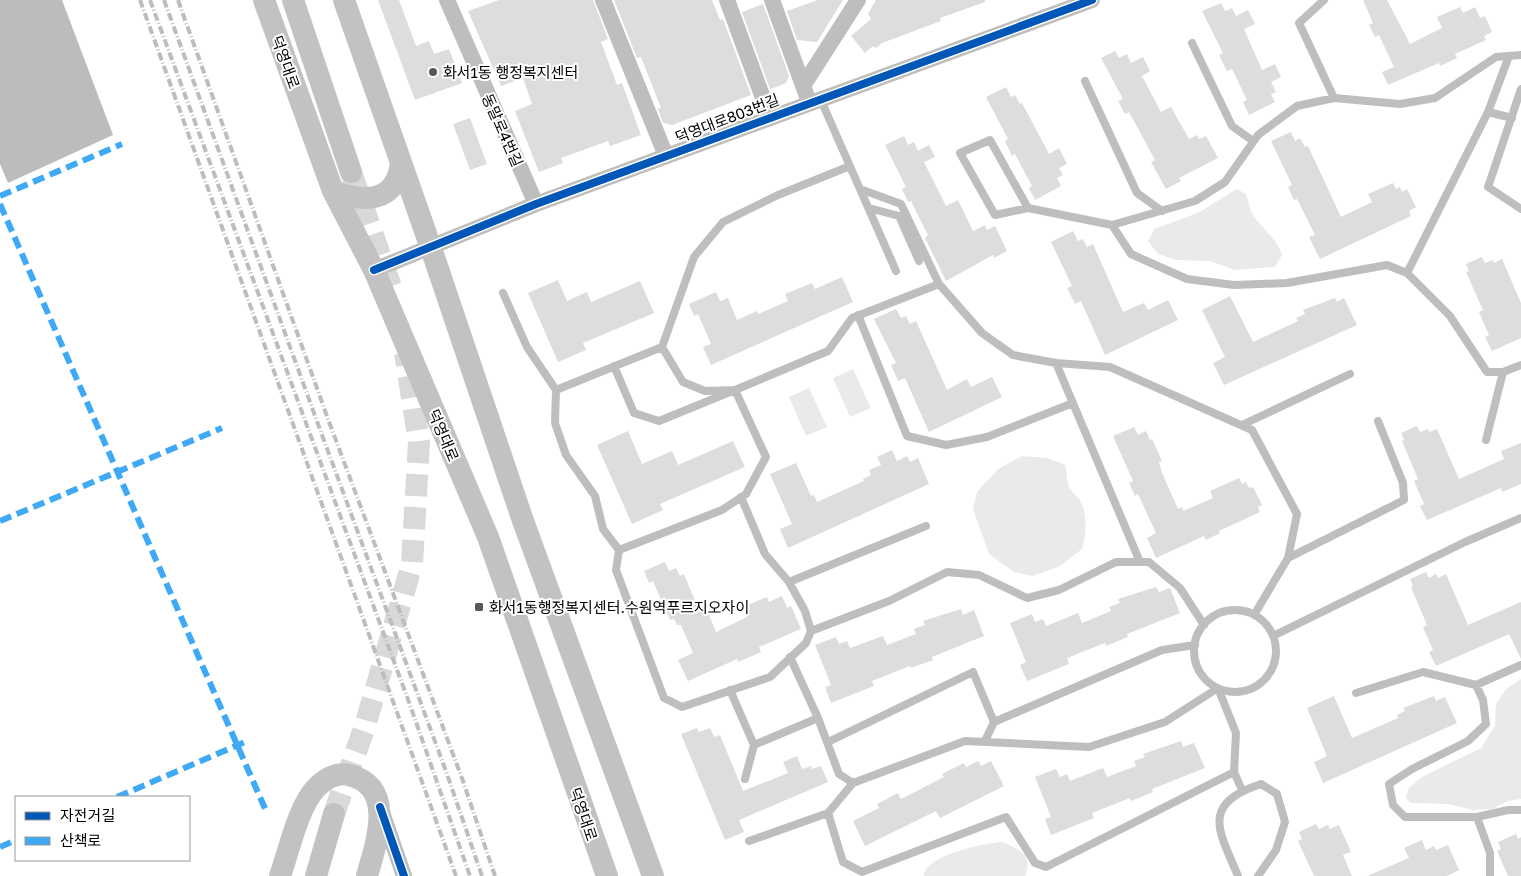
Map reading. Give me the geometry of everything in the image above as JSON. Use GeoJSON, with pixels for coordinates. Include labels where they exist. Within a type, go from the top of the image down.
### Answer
{"type":"FeatureCollection","features":[{"type":"Feature","properties":{"kind":"main road","name":"덕영대로"},"geometry":{"type":"LineString","coordinates":[[264,0],[333,191],[374,270],[488,537],[607,876]]}},
{"type":"Feature","properties":{"kind":"main road","name":"덕영대로"},"geometry":{"type":"LineString","coordinates":[[293,0],[351,172]]}},
{"type":"Feature","properties":{"kind":"main road"},"geometry":{"type":"LineString","coordinates":[[344,0],[431,248],[522,518],[653,876]]}},
{"type":"Feature","properties":{"kind":"main road"},"geometry":{"type":"LineString","coordinates":[[333,191],[346,196],[365,199],[382,197],[393,185],[400,173],[401,163]]}},
{"type":"Feature","properties":{"kind":"main road"},"geometry":{"type":"LineString","coordinates":[[280,876],[305,805],[315,789],[328,777],[343,773],[358,777],[371,786],[380,807],[379,831],[367,876]]}},
{"type":"Feature","properties":{"kind":"main road"},"geometry":{"type":"LineString","coordinates":[[316,876],[334,814]]}},
{"type":"Feature","properties":{"kind":"main road"},"geometry":{"type":"LineString","coordinates":[[304,876],[325,844]]}},
{"type":"Feature","properties":{"kind":"main road"},"geometry":{"type":"LineString","coordinates":[[325,844],[325,876]]}},
{"type":"Feature","properties":{"kind":"street","name":"동말로4번길"},"geometry":{"type":"LineString","coordinates":[[447,0],[536,204]]}},
{"type":"Feature","properties":{"kind":"street","name":"덕영대로803번길"},"geometry":{"type":"LineString","coordinates":[[604,0],[666,156]]}},
{"type":"Feature","properties":{"kind":"street"},"geometry":{"type":"LineString","coordinates":[[727,0],[770,117]]}},
{"type":"Feature","properties":{"kind":"street"},"geometry":{"type":"LineString","coordinates":[[772,0],[803,86],[815,100]]}},
{"type":"Feature","properties":{"kind":"street"},"geometry":{"type":"LineString","coordinates":[[803,86],[858,0]]}},
{"type":"Feature","properties":{"kind":"street","name":"덕영대로803번길"},"geometry":{"type":"LineString","coordinates":[[374,270],[536,204],[1086,1]]}},
{"type":"Feature","properties":{"kind":"street"},"geometry":{"type":"LineString","coordinates":[[380,807],[404,876]]}},
{"type":"Feature","properties":{"kind":"lane"},"geometry":{"type":"LineString","coordinates":[[1324,0],[1300,23],[1334,98]]}},
{"type":"Feature","properties":{"kind":"lane"},"geometry":{"type":"LineString","coordinates":[[1192,43],[1232,126],[1253,141]]}},
{"type":"Feature","properties":{"kind":"lane"},"geometry":{"type":"LineString","coordinates":[[1028,208],[990,140],[960,153],[995,215],[1028,208],[1112,225],[1195,201],[1225,182],[1258,135],[1297,106],[1334,98],[1400,104],[1434,98],[1496,57],[1521,55]]}},
{"type":"Feature","properties":{"kind":"lane"},"geometry":{"type":"LineString","coordinates":[[1407,273],[1488,112],[1509,56]]}},
{"type":"Feature","properties":{"kind":"lane"},"geometry":{"type":"LineString","coordinates":[[1085,81],[1137,193],[1162,210]]}},
{"type":"Feature","properties":{"kind":"lane"},"geometry":{"type":"LineString","coordinates":[[1521,90],[1488,187],[1521,209]]}},
{"type":"Feature","properties":{"kind":"lane"},"geometry":{"type":"LineString","coordinates":[[815,100],[850,166],[896,271]]}},
{"type":"Feature","properties":{"kind":"lane"},"geometry":{"type":"LineString","coordinates":[[1488,112],[1512,118]]}},
{"type":"Feature","properties":{"kind":"lane"},"geometry":{"type":"LineString","coordinates":[[556,390],[662,347],[694,257],[723,222],[778,195],[850,166]]}},
{"type":"Feature","properties":{"kind":"lane"},"geometry":{"type":"LineString","coordinates":[[860,189],[901,204],[940,284],[982,333],[1013,354],[1056,363],[1110,368],[1252,430],[1296,514],[1288,558],[1254,615]]}},
{"type":"Feature","properties":{"kind":"lane"},"geometry":{"type":"LineString","coordinates":[[868,208],[899,216],[920,261]]}},
{"type":"Feature","properties":{"kind":"lane"},"geometry":{"type":"LineString","coordinates":[[1112,225],[1130,254],[1187,279],[1234,285],[1287,283],[1387,265],[1407,273],[1450,316],[1487,372],[1503,372],[1521,365]]}},
{"type":"Feature","properties":{"kind":"lane"},"geometry":{"type":"LineString","coordinates":[[614,366],[634,413],[659,421],[828,351],[852,318],[940,284]]}},
{"type":"Feature","properties":{"kind":"lane"},"geometry":{"type":"LineString","coordinates":[[503,293],[527,347],[556,390],[555,423],[566,455],[595,496],[603,529],[619,550],[616,570],[664,698],[682,707],[770,677],[806,644],[811,631],[805,611],[789,582],[765,554],[740,497]]}},
{"type":"Feature","properties":{"kind":"lane"},"geometry":{"type":"LineString","coordinates":[[858,315],[907,436],[946,445],[987,437],[1073,403]]}},
{"type":"Feature","properties":{"kind":"lane"},"geometry":{"type":"LineString","coordinates":[[662,347],[683,382],[705,391],[735,390]]}},
{"type":"Feature","properties":{"kind":"lane"},"geometry":{"type":"LineString","coordinates":[[1056,363],[1140,562]]}},
{"type":"Feature","properties":{"kind":"lane"},"geometry":{"type":"LineString","coordinates":[[1486,440],[1503,372]]}},
{"type":"Feature","properties":{"kind":"lane"},"geometry":{"type":"LineString","coordinates":[[1242,426],[1350,374]]}},
{"type":"Feature","properties":{"kind":"lane"},"geometry":{"type":"LineString","coordinates":[[619,550],[722,510],[746,494],[766,457],[735,390]]}},
{"type":"Feature","properties":{"kind":"lane"},"geometry":{"type":"LineString","coordinates":[[1288,558],[1404,500],[1403,483],[1378,421]]}},
{"type":"Feature","properties":{"kind":"lane"},"geometry":{"type":"LineString","coordinates":[[1273,636],[1465,542],[1521,518]]}},
{"type":"Feature","properties":{"kind":"lane"},"geometry":{"type":"LineString","coordinates":[[789,582],[926,526]]}},
{"type":"Feature","properties":{"kind":"lane"},"geometry":{"type":"LineString","coordinates":[[811,631],[888,601],[947,572],[979,575],[1027,598],[1059,590],[1116,562],[1149,562],[1180,588],[1204,624]]}},
{"type":"Feature","properties":{"kind":"lane"},"geometry":{"type":"LineString","coordinates":[[1237,610],[1254,615],[1262,620],[1273,636],[1276,658],[1271,670],[1263,681],[1251,689],[1238,692],[1212,686],[1199,670],[1194,652],[1195,645],[1204,624],[1211,617],[1223,611],[1237,610]]}},
{"type":"Feature","properties":{"kind":"lane"},"geometry":{"type":"LineString","coordinates":[[984,741],[994,722],[1162,650],[1195,645]]}},
{"type":"Feature","properties":{"kind":"lane"},"geometry":{"type":"LineString","coordinates":[[790,657],[818,718],[839,774],[853,783]]}},
{"type":"Feature","properties":{"kind":"lane"},"geometry":{"type":"LineString","coordinates":[[1356,693],[1423,672],[1476,685],[1521,665]]}},
{"type":"Feature","properties":{"kind":"lane"},"geometry":{"type":"LineString","coordinates":[[828,742],[973,672],[994,722]]}},
{"type":"Feature","properties":{"kind":"lane"},"geometry":{"type":"LineString","coordinates":[[1476,685],[1483,700],[1486,724],[1468,741],[1412,769],[1389,784],[1393,805],[1405,817],[1477,817],[1508,810],[1521,810]]}},
{"type":"Feature","properties":{"kind":"lane"},"geometry":{"type":"LineString","coordinates":[[748,842],[828,813],[853,783],[965,741],[1089,747],[1165,722],[1218,688]]}},
{"type":"Feature","properties":{"kind":"lane"},"geometry":{"type":"LineString","coordinates":[[1218,688],[1236,733],[1234,772],[1242,790]]}},
{"type":"Feature","properties":{"kind":"lane"},"geometry":{"type":"LineString","coordinates":[[730,690],[754,745],[745,779]]}},
{"type":"Feature","properties":{"kind":"lane"},"geometry":{"type":"LineString","coordinates":[[754,745],[818,718]]}},
{"type":"Feature","properties":{"kind":"lane"},"geometry":{"type":"LineString","coordinates":[[828,813],[843,862],[862,872],[1006,817],[1035,863],[1046,867],[1234,772]]}},
{"type":"Feature","properties":{"kind":"lane"},"geometry":{"type":"LineString","coordinates":[[1238,876],[1222,839],[1219,813],[1226,801],[1242,790],[1260,784],[1277,794],[1285,822],[1276,850],[1258,876]]}},
{"type":"Feature","properties":{"kind":"lane"},"geometry":{"type":"LineString","coordinates":[[1477,817],[1490,853],[1490,876]]}},
{"type":"Feature","properties":{"kind":"shaded area"},"geometry":{"type":"Polygon","coordinates":[[[0,0],[62,0],[113,135],[8,183],[0,164],[0,0]]]}},
{"type":"Feature","properties":{"kind":"shaded area"},"geometry":{"type":"Polygon","coordinates":[[[1237,189],[1246,194],[1252,213],[1279,248],[1282,255],[1275,267],[1235,270],[1210,261],[1176,260],[1158,254],[1148,241],[1154,229],[1198,213],[1237,189]]]}},
{"type":"Feature","properties":{"kind":"shaded area"},"geometry":{"type":"Polygon","coordinates":[[[853,369],[871,408],[850,417],[833,378],[853,369]]]}},
{"type":"Feature","properties":{"kind":"shaded area"},"geometry":{"type":"Polygon","coordinates":[[[809,388],[827,427],[806,436],[789,397],[809,388]]]}},
{"type":"Feature","properties":{"kind":"shaded area"},"geometry":{"type":"Polygon","coordinates":[[[1022,456],[1047,458],[1064,464],[1069,486],[1081,502],[1085,520],[1082,549],[1060,566],[1033,576],[1014,572],[989,554],[973,509],[977,492],[998,469],[1022,456]]]}},
{"type":"Feature","properties":{"kind":"shaded area"},"geometry":{"type":"Polygon","coordinates":[[[1521,679],[1521,799],[1508,801],[1492,809],[1473,810],[1448,804],[1411,803],[1406,798],[1409,788],[1422,777],[1481,748],[1495,726],[1496,704],[1506,689],[1521,679]]]}},
{"type":"Feature","properties":{"kind":"shaded area"},"geometry":{"type":"Polygon","coordinates":[[[1002,842],[1019,850],[1026,858],[1027,869],[1025,876],[924,876],[927,869],[934,862],[945,856],[970,848],[1002,842]]]}},
{"type":"Feature","properties":{"kind":"building"},"geometry":{"type":"Polygon","coordinates":[[[378,0],[399,0],[416,46],[429,41],[434,54],[449,49],[462,83],[415,100],[378,0]]]}},
{"type":"Feature","properties":{"kind":"building"},"geometry":{"type":"Polygon","coordinates":[[[499,0],[593,0],[608,39],[601,42],[617,85],[622,83],[641,135],[610,146],[608,141],[561,158],[563,163],[539,172],[515,111],[532,104],[523,78],[501,86],[468,11],[499,0]]]}},
{"type":"Feature","properties":{"kind":"building"},"geometry":{"type":"Polygon","coordinates":[[[614,0],[712,0],[720,20],[723,19],[751,95],[672,125],[663,123],[658,109],[661,108],[641,57],[637,58],[614,0]]]}},
{"type":"Feature","properties":{"kind":"building"},"geometry":{"type":"Polygon","coordinates":[[[818,0],[843,0],[817,42],[797,40],[787,11],[818,0]]]}},
{"type":"Feature","properties":{"kind":"building"},"geometry":{"type":"Polygon","coordinates":[[[876,0],[985,0],[985,2],[940,18],[941,21],[882,43],[876,48],[873,46],[865,53],[851,36],[871,19],[868,14],[876,0]]]}},
{"type":"Feature","properties":{"kind":"building"},"geometry":{"type":"Polygon","coordinates":[[[1363,0],[1387,0],[1410,44],[1442,28],[1437,17],[1460,7],[1463,13],[1475,7],[1480,18],[1485,16],[1492,32],[1484,36],[1486,40],[1455,54],[1457,58],[1440,66],[1439,63],[1388,85],[1382,72],[1394,67],[1379,35],[1375,37],[1369,25],[1373,23],[1363,0]]]}},
{"type":"Feature","properties":{"kind":"building"},"geometry":{"type":"Polygon","coordinates":[[[1221,3],[1225,11],[1232,8],[1236,16],[1248,10],[1255,24],[1244,29],[1262,70],[1275,64],[1281,77],[1271,82],[1276,92],[1271,94],[1275,102],[1249,115],[1243,102],[1247,100],[1232,69],[1227,71],[1219,55],[1223,53],[1202,11],[1221,3]]]}},
{"type":"Feature","properties":{"kind":"building"},"geometry":{"type":"Polygon","coordinates":[[[763,4],[789,76],[786,83],[770,89],[742,12],[763,4]]]}},
{"type":"Feature","properties":{"kind":"building"},"geometry":{"type":"Polygon","coordinates":[[[1115,51],[1119,58],[1127,54],[1131,63],[1143,57],[1150,71],[1142,76],[1161,112],[1171,107],[1189,139],[1197,135],[1199,139],[1206,136],[1218,158],[1179,178],[1181,181],[1166,189],[1151,162],[1155,160],[1129,112],[1125,114],[1118,101],[1123,99],[1101,58],[1115,51]]]}},
{"type":"Feature","properties":{"kind":"building"},"geometry":{"type":"Polygon","coordinates":[[[1006,87],[1011,97],[1015,95],[1020,104],[1022,103],[1049,154],[1059,148],[1067,164],[1059,168],[1063,175],[1057,178],[1061,186],[1035,200],[1029,188],[1032,186],[1015,154],[1012,156],[1005,141],[1008,139],[986,97],[1006,87]]]}},
{"type":"Feature","properties":{"kind":"building"},"geometry":{"type":"Polygon","coordinates":[[[470,118],[487,164],[470,170],[453,124],[470,118]]]}},
{"type":"Feature","properties":{"kind":"building"},"geometry":{"type":"Polygon","coordinates":[[[1291,132],[1295,141],[1300,138],[1305,147],[1308,146],[1341,217],[1372,202],[1368,194],[1393,183],[1396,189],[1400,187],[1402,192],[1407,189],[1416,207],[1409,211],[1411,216],[1320,259],[1309,237],[1315,235],[1297,199],[1294,200],[1288,187],[1292,185],[1271,141],[1291,132]]]}},
{"type":"Feature","properties":{"kind":"building"},"geometry":{"type":"Polygon","coordinates":[[[904,136],[908,145],[914,142],[918,151],[929,145],[935,157],[924,162],[946,206],[958,200],[973,231],[985,225],[987,230],[995,226],[1007,251],[994,258],[993,255],[946,281],[925,238],[928,235],[911,201],[908,202],[902,189],[906,187],[885,145],[904,136]]]}},
{"type":"Feature","properties":{"kind":"building"},"geometry":{"type":"Polygon","coordinates":[[[1073,231],[1078,241],[1083,239],[1087,247],[1093,244],[1123,312],[1144,303],[1148,310],[1168,300],[1178,320],[1105,355],[1081,301],[1075,304],[1067,288],[1072,286],[1051,242],[1073,231]]]}},
{"type":"Feature","properties":{"kind":"building"},"geometry":{"type":"Polygon","coordinates":[[[1482,257],[1485,263],[1493,260],[1494,263],[1502,259],[1521,303],[1521,338],[1492,351],[1485,337],[1489,335],[1479,312],[1483,310],[1466,272],[1469,271],[1466,264],[1482,257]]]}},
{"type":"Feature","properties":{"kind":"building"},"geometry":{"type":"Polygon","coordinates":[[[842,277],[853,302],[711,365],[703,347],[711,344],[698,314],[694,316],[689,304],[716,292],[720,301],[728,298],[737,320],[757,311],[758,314],[788,301],[785,294],[812,283],[815,289],[842,277]]]}},
{"type":"Feature","properties":{"kind":"building"},"geometry":{"type":"Polygon","coordinates":[[[558,280],[567,301],[587,292],[591,302],[640,281],[654,313],[583,343],[586,350],[558,362],[528,293],[558,280]]]}},
{"type":"Feature","properties":{"kind":"building"},"geometry":{"type":"Polygon","coordinates":[[[1230,296],[1253,342],[1298,321],[1296,318],[1305,314],[1303,310],[1335,298],[1337,302],[1344,298],[1357,325],[1224,385],[1213,363],[1225,357],[1202,310],[1230,296]]]}},
{"type":"Feature","properties":{"kind":"building"},"geometry":{"type":"Polygon","coordinates":[[[896,309],[901,318],[906,316],[910,324],[916,321],[947,390],[967,379],[971,387],[992,377],[1002,397],[929,432],[905,378],[898,381],[891,365],[896,363],[874,319],[896,309]]]}},
{"type":"Feature","properties":{"kind":"building"},"geometry":{"type":"Polygon","coordinates":[[[1417,426],[1420,432],[1428,429],[1429,432],[1437,429],[1459,479],[1504,459],[1501,451],[1521,443],[1521,484],[1502,492],[1501,488],[1427,520],[1420,506],[1424,504],[1414,481],[1418,479],[1402,441],[1404,440],[1401,433],[1417,426]]]}},
{"type":"Feature","properties":{"kind":"building"},"geometry":{"type":"Polygon","coordinates":[[[1134,427],[1138,435],[1146,431],[1150,440],[1152,439],[1162,461],[1159,462],[1162,473],[1178,509],[1182,507],[1183,511],[1213,498],[1210,491],[1239,478],[1242,484],[1246,482],[1249,488],[1253,487],[1262,505],[1258,507],[1260,512],[1219,531],[1220,533],[1206,540],[1204,536],[1156,558],[1147,538],[1156,533],[1138,494],[1135,496],[1129,483],[1133,481],[1113,436],[1134,427]]]}},
{"type":"Feature","properties":{"kind":"building"},"geometry":{"type":"Polygon","coordinates":[[[628,431],[642,464],[672,451],[678,465],[733,441],[745,467],[660,504],[663,510],[632,524],[597,445],[628,431]]]}},
{"type":"Feature","properties":{"kind":"building"},"geometry":{"type":"Polygon","coordinates":[[[892,450],[897,461],[907,456],[910,462],[918,458],[929,484],[788,548],[780,529],[792,524],[770,474],[796,463],[811,496],[814,495],[817,502],[864,481],[863,479],[871,475],[869,470],[881,465],[877,457],[892,450]]]}},
{"type":"Feature","properties":{"kind":"building"},"geometry":{"type":"Polygon","coordinates":[[[665,562],[669,571],[676,568],[680,576],[684,574],[699,611],[706,608],[716,632],[747,617],[742,607],[767,597],[769,602],[782,596],[787,608],[791,606],[801,629],[759,647],[761,652],[738,662],[737,659],[688,681],[678,660],[693,653],[681,625],[677,625],[674,619],[670,620],[653,581],[649,583],[644,571],[665,562]]]}},
{"type":"Feature","properties":{"kind":"building"},"geometry":{"type":"Polygon","coordinates":[[[1426,572],[1429,578],[1436,574],[1438,578],[1446,574],[1468,625],[1521,602],[1521,659],[1509,634],[1436,666],[1429,652],[1433,650],[1423,627],[1427,625],[1411,587],[1413,586],[1410,579],[1426,572]]]}},
{"type":"Feature","properties":{"kind":"building"},"geometry":{"type":"Polygon","coordinates":[[[1156,587],[1159,592],[1170,588],[1180,613],[1127,634],[1128,637],[1106,646],[1105,643],[1067,658],[1069,664],[1027,681],[1020,665],[1026,662],[1010,623],[1032,614],[1035,622],[1043,619],[1046,626],[1078,613],[1082,623],[1111,611],[1109,607],[1120,603],[1118,599],[1156,587]]]}},
{"type":"Feature","properties":{"kind":"building"},"geometry":{"type":"Polygon","coordinates":[[[961,609],[963,615],[974,610],[984,636],[932,657],[933,660],[911,668],[910,666],[872,681],[874,686],[831,703],[825,687],[831,685],[815,645],[836,637],[839,644],[847,641],[850,648],[883,636],[887,645],[916,634],[914,629],[925,625],[923,621],[961,609]]]}},
{"type":"Feature","properties":{"kind":"building"},"geometry":{"type":"Polygon","coordinates":[[[1334,696],[1352,738],[1398,718],[1397,715],[1405,711],[1403,708],[1434,696],[1436,701],[1445,697],[1457,723],[1323,783],[1314,762],[1327,756],[1307,708],[1334,696]]]}},
{"type":"Feature","properties":{"kind":"building"},"geometry":{"type":"Polygon","coordinates":[[[697,728],[699,732],[710,728],[714,737],[720,735],[743,791],[788,773],[783,762],[797,756],[802,769],[811,766],[812,769],[821,766],[828,782],[739,820],[744,832],[725,840],[681,734],[697,728]]]}},
{"type":"Feature","properties":{"kind":"building"},"geometry":{"type":"Polygon","coordinates":[[[1181,741],[1183,747],[1194,743],[1205,768],[1152,789],[1153,792],[1131,801],[1130,798],[1092,813],[1094,818],[1051,835],[1045,819],[1051,817],[1035,777],[1056,769],[1060,777],[1067,774],[1070,781],[1103,768],[1107,777],[1136,766],[1134,761],[1145,757],[1143,754],[1181,741]]]}},
{"type":"Feature","properties":{"kind":"building"},"geometry":{"type":"Polygon","coordinates":[[[978,761],[981,766],[991,761],[1004,786],[940,818],[936,811],[865,846],[853,821],[879,808],[877,804],[898,793],[901,799],[944,777],[942,774],[964,763],[966,767],[978,761]]]}},
{"type":"Feature","properties":{"kind":"building"},"geometry":{"type":"Polygon","coordinates":[[[1316,824],[1319,829],[1328,825],[1330,829],[1339,825],[1351,852],[1343,855],[1352,876],[1314,876],[1298,841],[1302,839],[1299,832],[1316,824]]]}},
{"type":"Feature","properties":{"kind":"building"},"geometry":{"type":"Polygon","coordinates":[[[1516,834],[1518,839],[1521,837],[1521,876],[1508,876],[1497,851],[1501,849],[1498,842],[1516,834]]]}},
{"type":"Feature","properties":{"kind":"building"},"geometry":{"type":"Polygon","coordinates":[[[1422,840],[1426,850],[1434,846],[1436,850],[1448,845],[1459,870],[1447,876],[1367,876],[1409,858],[1404,848],[1422,840]]]}},
{"type":"Feature","properties":{"kind":"tunnel"},"geometry":{"type":"LineString","coordinates":[[351,172],[391,287]]}},
{"type":"Feature","properties":{"kind":"tunnel"},"geometry":{"type":"LineString","coordinates":[[334,814],[365,726],[412,564],[419,442],[405,353]]}},
{"type":"Feature","properties":{"kind":"railway"},"geometry":{"type":"LineString","coordinates":[[140,0],[456,876]]}},
{"type":"Feature","properties":{"kind":"railway"},"geometry":{"type":"LineString","coordinates":[[150,0],[410,705],[470,876]]}},
{"type":"Feature","properties":{"kind":"railway"},"geometry":{"type":"LineString","coordinates":[[164,0],[447,774],[482,876]]}},
{"type":"Feature","properties":{"kind":"railway"},"geometry":{"type":"LineString","coordinates":[[178,0],[328,419],[463,781],[495,876]]}},
{"type":"Feature","properties":{"kind":"marked path"},"geometry":{"type":"LineString","coordinates":[[0,196],[122,144]]}},
{"type":"Feature","properties":{"kind":"marked path"},"geometry":{"type":"LineString","coordinates":[[0,204],[267,813]]}},
{"type":"Feature","properties":{"kind":"marked path"},"geometry":{"type":"LineString","coordinates":[[0,521],[222,428]]}},
{"type":"Feature","properties":{"kind":"marked path"},"geometry":{"type":"LineString","coordinates":[[119,796],[245,742]]}},
{"type":"Feature","properties":{"kind":"marked path"},"geometry":{"type":"LineString","coordinates":[[0,847],[15,840]]}},
{"type":"Feature","properties":{"kind":"cycle path"},"geometry":{"type":"LineString","coordinates":[[374,270],[536,204],[1092,0]]}},
{"type":"Feature","properties":{"kind":"cycle path"},"geometry":{"type":"LineString","coordinates":[[380,807],[404,876]]}},
{"type":"Feature","properties":{"kind":"place","name":"화서1동 행정복지센터"},"geometry":{"type":"Point","coordinates":[433,72]}},
{"type":"Feature","properties":{"kind":"place","name":"화서1동행정복지센터.수원역푸르지오자이"},"geometry":{"type":"Point","coordinates":[479,607]}}]}
